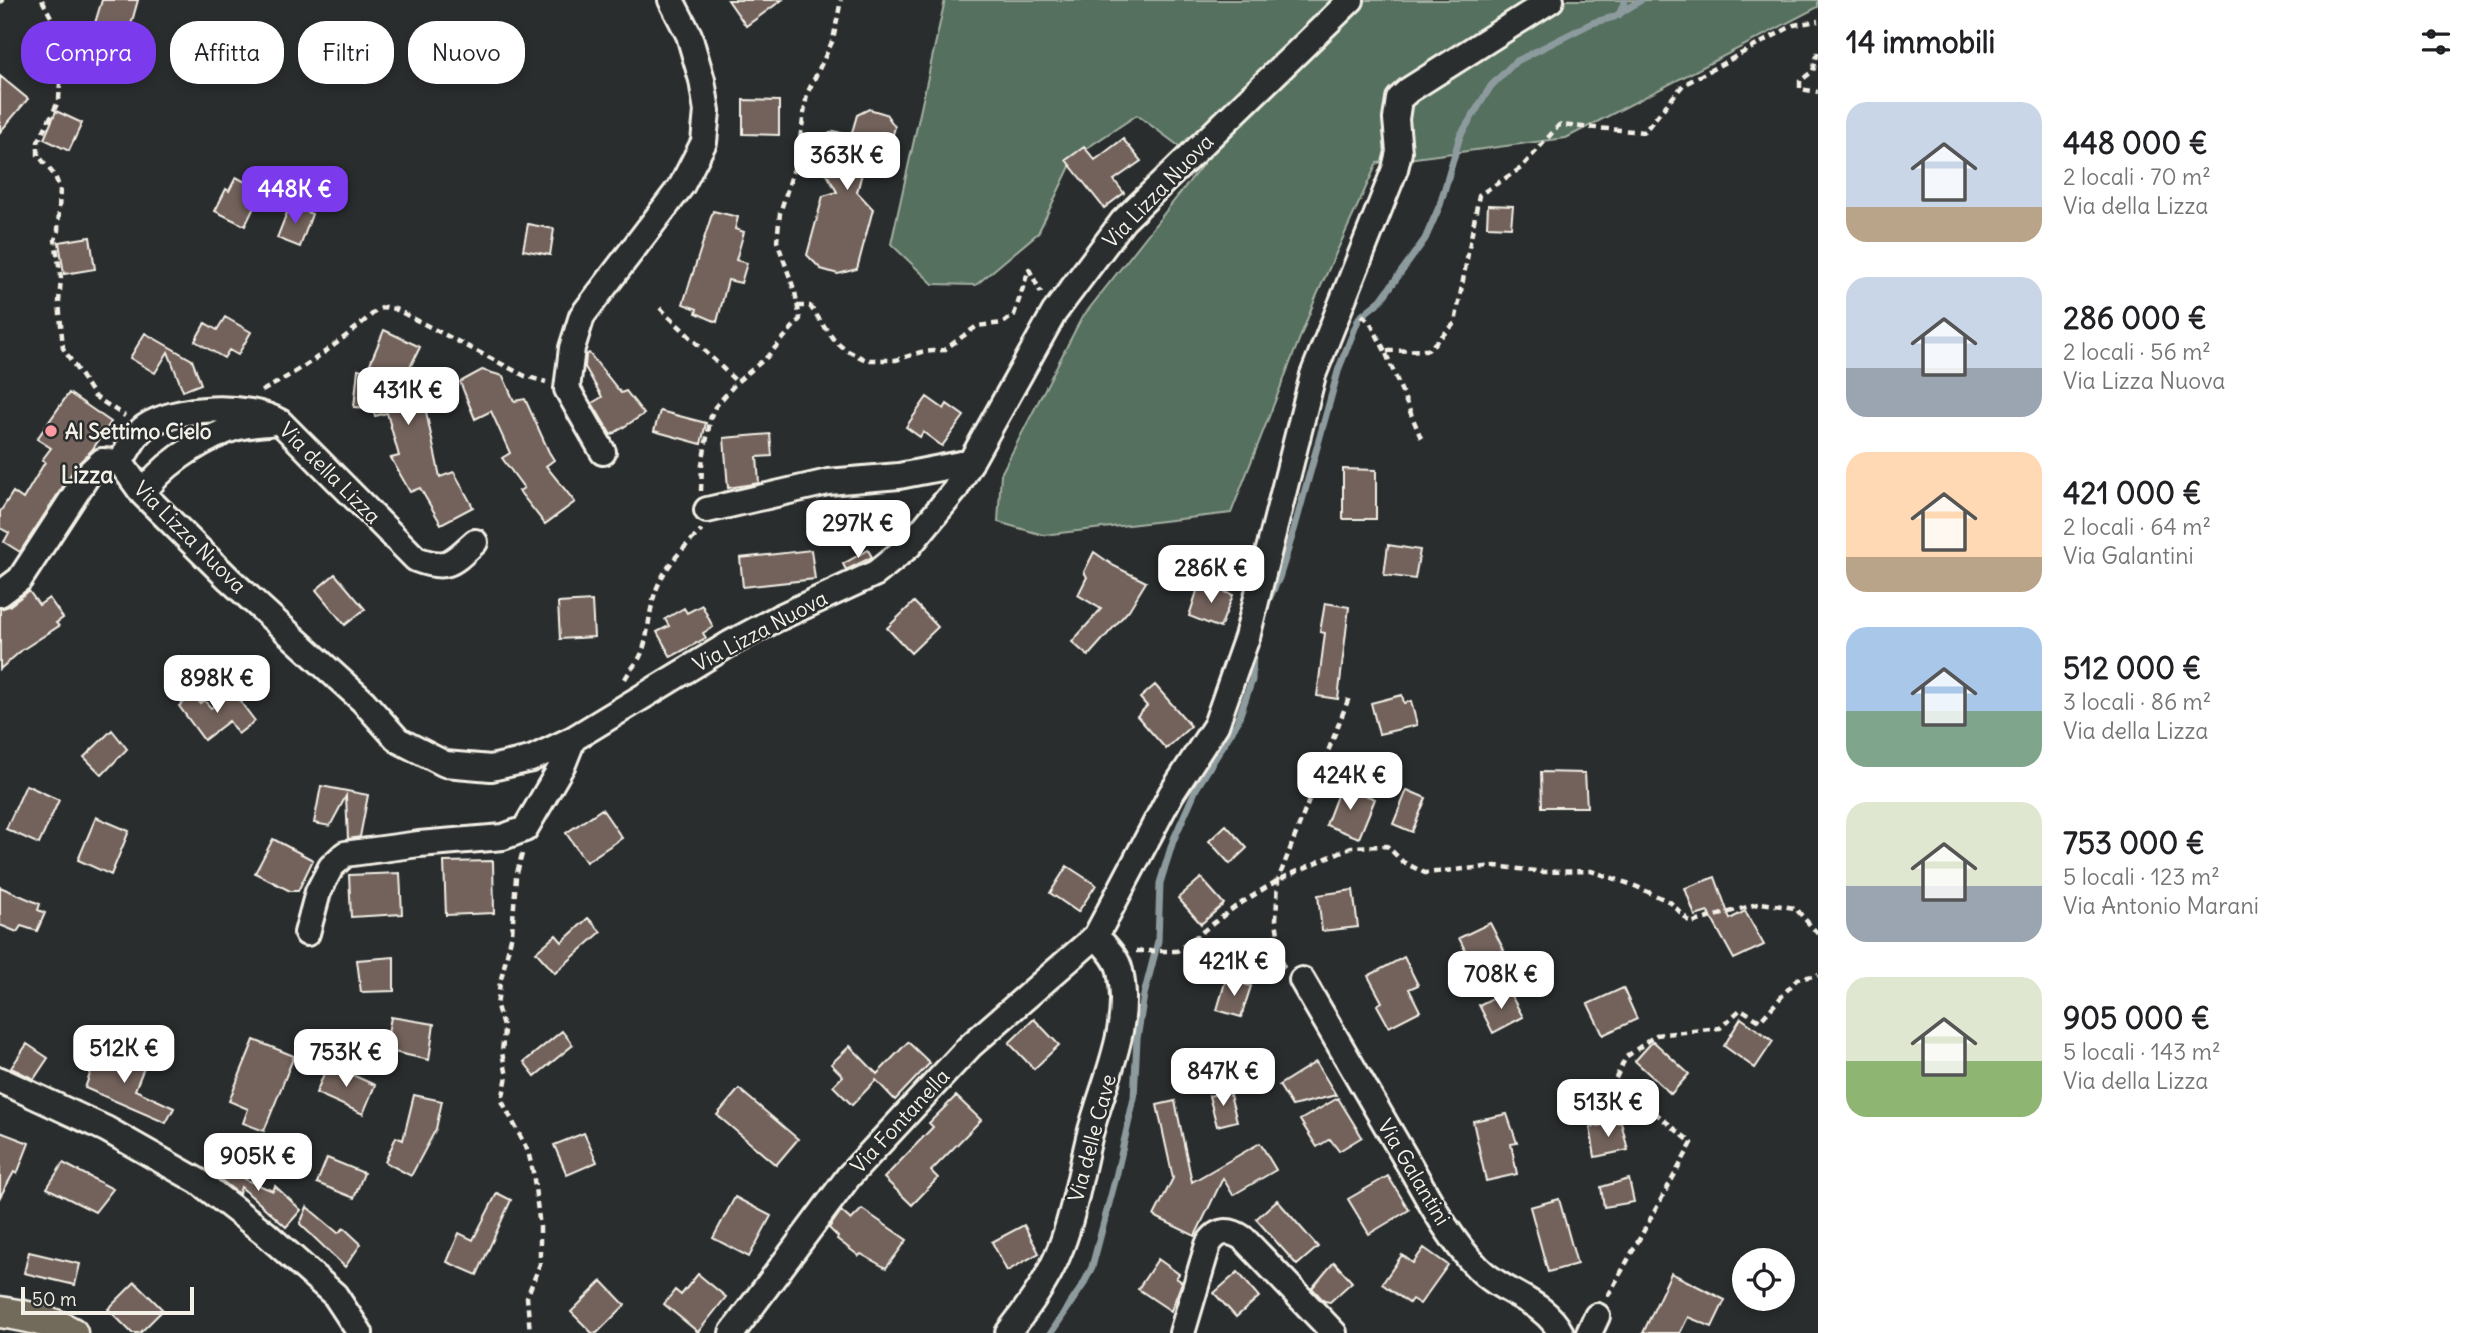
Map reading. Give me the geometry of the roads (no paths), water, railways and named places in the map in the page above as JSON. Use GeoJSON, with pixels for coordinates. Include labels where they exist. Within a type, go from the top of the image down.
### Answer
{"type":"FeatureCollection","features":[{"type":"Feature","properties":{"kind":"main road"},"geometry":{"type":"LineString","coordinates":[[0,1312],[34,1317],[72,1333]]}},
{"type":"Feature","properties":{"kind":"street"},"geometry":{"type":"LineString","coordinates":[[603,452],[567,389],[572,348],[582,316],[682,185],[705,142],[708,111],[702,80],[689,35],[671,0]]}},
{"type":"Feature","properties":{"kind":"street","name":"Via Lizza Nuova"},"geometry":{"type":"LineString","coordinates":[[120,462],[143,494],[229,579],[363,701],[398,740],[445,764],[491,768],[531,759],[573,739],[731,643],[876,573],[909,546],[955,491],[1054,313],[1122,222],[1352,0]]}},
{"type":"Feature","properties":{"kind":"street"},"geometry":{"type":"LineString","coordinates":[[1097,936],[1171,794],[1216,725],[1247,637],[1313,375],[1395,169],[1399,152],[1396,119],[1399,99],[1551,0]]}},
{"type":"Feature","properties":{"kind":"street","name":"Via della Lizza"},"geometry":{"type":"LineString","coordinates":[[120,462],[143,428],[167,417],[197,410],[268,414],[281,422],[416,559],[441,566],[452,563],[475,542]]}},
{"type":"Feature","properties":{"kind":"street"},"geometry":{"type":"LineString","coordinates":[[143,494],[153,478],[200,445],[228,430],[246,425],[281,422]]}},
{"type":"Feature","properties":{"kind":"street"},"geometry":{"type":"LineString","coordinates":[[0,594],[20,579],[89,473],[102,461],[120,462]]}},
{"type":"Feature","properties":{"kind":"street"},"geometry":{"type":"LineString","coordinates":[[707,510],[828,482],[899,476],[971,462]]}},
{"type":"Feature","properties":{"kind":"street"},"geometry":{"type":"LineString","coordinates":[[307,933],[318,891],[331,867],[345,854],[503,837],[524,829],[563,764],[573,739]]}},
{"type":"Feature","properties":{"kind":"street","name":"Via Fontanella"},"geometry":{"type":"LineString","coordinates":[[732,1333],[849,1176],[970,1046],[1097,936]]}},
{"type":"Feature","properties":{"kind":"street","name":"Via delle Cave"},"geometry":{"type":"LineString","coordinates":[[1008,1333],[1038,1294],[1061,1247],[1079,1189],[1089,1137],[1117,1044],[1122,1016],[1120,970],[1114,957],[1097,936]]}},
{"type":"Feature","properties":{"kind":"street","name":"Via Galantini"},"geometry":{"type":"LineString","coordinates":[[1303,980],[1445,1226],[1478,1269],[1506,1290],[1536,1305],[1555,1322],[1561,1333]]}},
{"type":"Feature","properties":{"kind":"street"},"geometry":{"type":"LineString","coordinates":[[0,1080],[106,1129],[198,1181],[265,1233],[335,1295],[360,1333]]}},
{"type":"Feature","properties":{"kind":"street"},"geometry":{"type":"LineString","coordinates":[[1182,1333],[1208,1245],[1212,1238],[1228,1231],[1244,1239],[1334,1333]]}},
{"type":"Feature","properties":{"kind":"waterway"},"geometry":{"type":"LineString","coordinates":[[1619,15],[1625,0]]}},
{"type":"Feature","properties":{"kind":"waterway"},"geometry":{"type":"LineString","coordinates":[[1266,605],[1279,578],[1339,368],[1359,318],[1381,300],[1425,239],[1440,205],[1460,136],[1491,86],[1515,62],[1592,23],[1614,17],[1641,0]]}},
{"type":"Feature","properties":{"kind":"waterway"},"geometry":{"type":"LineString","coordinates":[[1051,1333],[1092,1267],[1116,1177],[1134,1098],[1137,1039],[1144,995],[1158,941],[1160,883],[1173,841],[1196,789],[1237,723],[1252,680],[1253,653]]}},
{"type":"Feature","properties":{"kind":"place","name":"Al Settimo Cielo"},"geometry":{"type":"Point","coordinates":[51,431]}},
{"type":"Feature","properties":{"kind":"district","name":"Lizza"},"geometry":{"type":"Point","coordinates":[87,474]}}]}
